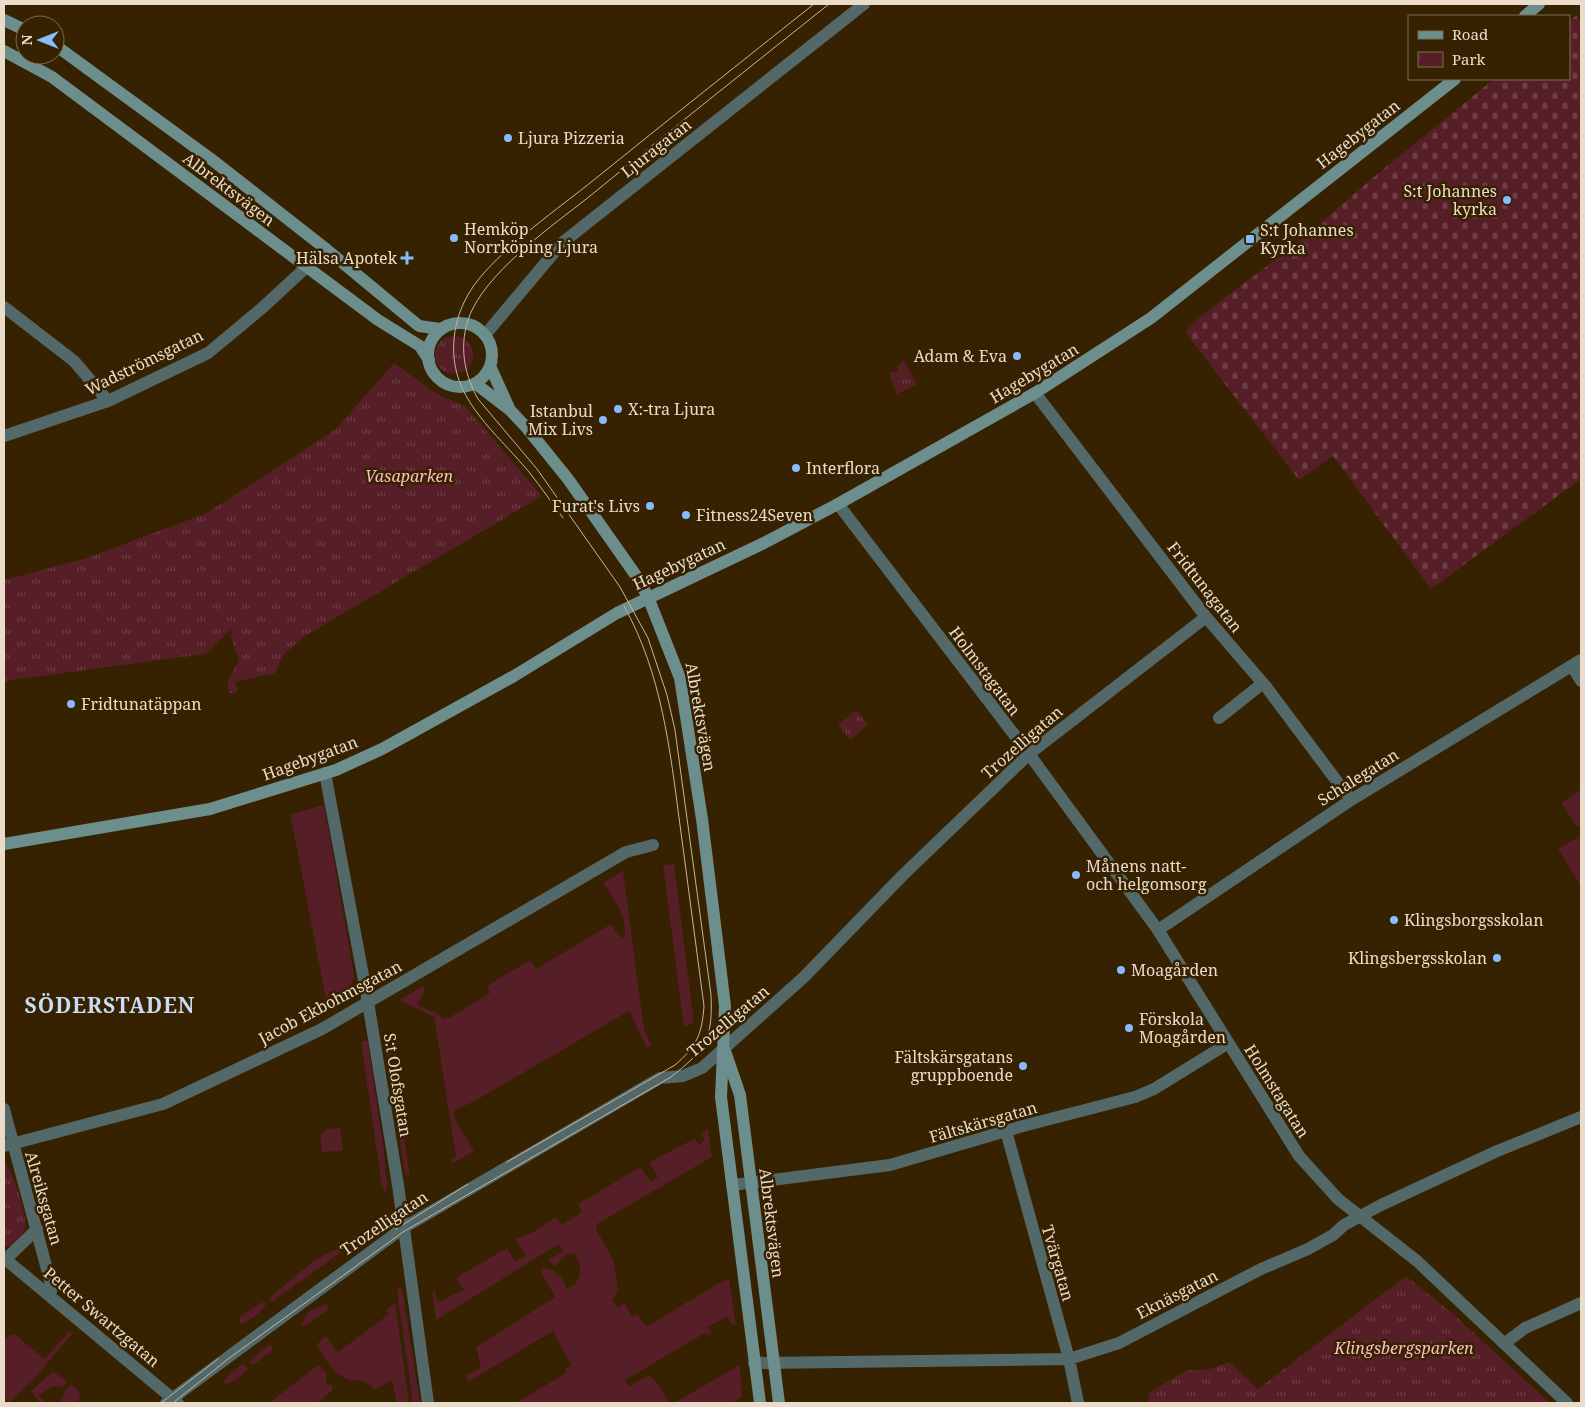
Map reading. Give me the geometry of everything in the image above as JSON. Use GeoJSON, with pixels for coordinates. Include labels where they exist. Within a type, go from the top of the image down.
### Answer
{"type":"FeatureCollection","features":[{"type":"Feature","properties":{"kind":"main road"},"geometry":{"type":"LineString","coordinates":[[1526,15],[1539,4]]}},
{"type":"Feature","properties":{"kind":"main road","name":"Albrektsvägen"},"geometry":{"type":"LineString","coordinates":[[4,51],[52,76],[307,268],[378,320],[420,346],[429,360]]}},
{"type":"Feature","properties":{"kind":"main road","name":"Albrektsvägen"},"geometry":{"type":"LineString","coordinates":[[65,53],[211,159],[326,249],[419,326],[440,329]]}},
{"type":"Feature","properties":{"kind":"main road","name":"Hagebygatan"},"geometry":{"type":"LineString","coordinates":[[4,844],[210,808],[325,773],[402,738],[514,676],[584,632],[648,597],[764,543],[838,504],[1035,393],[1165,307],[1454,80]]}},
{"type":"Feature","properties":{"kind":"main road"},"geometry":{"type":"LineString","coordinates":[[456,323],[467,323],[485,335],[490,344],[490,366],[485,376],[476,384],[462,388],[444,383],[432,369],[429,360],[429,348],[433,338],[440,329],[456,323]]}},
{"type":"Feature","properties":{"kind":"main road","name":"Albrektsvägen"},"geometry":{"type":"LineString","coordinates":[[490,366],[510,410]]}},
{"type":"Feature","properties":{"kind":"main road","name":"Albrektsvägen"},"geometry":{"type":"LineString","coordinates":[[476,384],[510,410],[568,480],[637,577],[648,597],[676,662],[685,701],[724,996],[726,1020],[721,1094],[760,1403]]}},
{"type":"Feature","properties":{"kind":"main road","name":"Albrektsvägen"},"geometry":{"type":"LineString","coordinates":[[724,1049],[740,1095],[779,1403]]}},
{"type":"Feature","properties":{"kind":"street","name":"Ljuragatan"},"geometry":{"type":"LineString","coordinates":[[485,335],[562,243],[864,4]]}},
{"type":"Feature","properties":{"kind":"street","name":"Wadströmsgatan"},"geometry":{"type":"LineString","coordinates":[[4,436],[108,401],[208,352],[307,268],[326,249]]}},
{"type":"Feature","properties":{"kind":"street"},"geometry":{"type":"LineString","coordinates":[[4,307],[74,361],[108,401]]}},
{"type":"Feature","properties":{"kind":"street","name":"Fridtunagatan"},"geometry":{"type":"LineString","coordinates":[[1035,393],[1206,617],[1263,683],[1351,800]]}},
{"type":"Feature","properties":{"kind":"street","name":"Holmstagatan"},"geometry":{"type":"LineString","coordinates":[[838,504],[1029,754],[1158,930],[1227,1044],[1299,1156],[1338,1199],[1417,1261],[1567,1403]]}},
{"type":"Feature","properties":{"kind":"street","name":"Trozelligatan"},"geometry":{"type":"LineString","coordinates":[[172,1401],[402,1228],[660,1078],[683,1076],[702,1068],[804,977],[902,875],[1029,754],[1206,617]]}},
{"type":"Feature","properties":{"kind":"street"},"geometry":{"type":"LineString","coordinates":[[1576,663],[1581,681]]}},
{"type":"Feature","properties":{"kind":"street","name":"Schalegatan"},"geometry":{"type":"LineString","coordinates":[[1158,930],[1351,800],[1576,663]]}},
{"type":"Feature","properties":{"kind":"street"},"geometry":{"type":"LineString","coordinates":[[1219,718],[1263,683]]}},
{"type":"Feature","properties":{"kind":"street","name":"S:t Olofsgatan"},"geometry":{"type":"LineString","coordinates":[[325,773],[368,1002],[398,1185],[402,1228],[428,1403]]}},
{"type":"Feature","properties":{"kind":"street","name":"Jacob Ekbohmsgatan"},"geometry":{"type":"LineString","coordinates":[[8,1145],[163,1104],[322,1029],[626,852],[652,845]]}},
{"type":"Feature","properties":{"kind":"street","name":"Fältskärsgatan"},"geometry":{"type":"LineString","coordinates":[[732,1185],[890,1165],[1142,1094],[1154,1089],[1227,1044]]}},
{"type":"Feature","properties":{"kind":"street","name":"Alreiksgatan"},"geometry":{"type":"LineString","coordinates":[[4,1109],[8,1145],[37,1229],[52,1288],[50,1295]]}},
{"type":"Feature","properties":{"kind":"street","name":"Eknäsgatan"},"geometry":{"type":"LineString","coordinates":[[754,1363],[1069,1359],[1119,1343],[1261,1269],[1308,1249],[1333,1235],[1359,1216],[1495,1152],[1581,1117]]}},
{"type":"Feature","properties":{"kind":"street","name":"Tvärgatan"},"geometry":{"type":"LineString","coordinates":[[1006,1131],[1069,1359],[1078,1403]]}},
{"type":"Feature","properties":{"kind":"street"},"geometry":{"type":"LineString","coordinates":[[4,1259],[37,1229]]}},
{"type":"Feature","properties":{"kind":"street","name":"Petter Swartzgatan"},"geometry":{"type":"LineString","coordinates":[[4,1259],[50,1295],[172,1401]]}},
{"type":"Feature","properties":{"kind":"street"},"geometry":{"type":"LineString","coordinates":[[1505,1343],[1525,1328],[1581,1303]]}},
{"type":"Feature","properties":{"kind":"green space"},"geometry":{"type":"Polygon","coordinates":[[[1577,15],[1581,26],[1581,479],[1431,589],[1333,456],[1299,480],[1185,332],[1202,315],[1291,248],[1381,171],[1493,80],[1570,80],[1570,20],[1577,15]]]}},
{"type":"Feature","properties":{"kind":"green space"},"geometry":{"type":"Polygon","coordinates":[[[454,336],[467,342],[473,355],[467,368],[454,374],[441,368],[435,355],[441,342],[454,336]]]}},
{"type":"Feature","properties":{"kind":"green space"},"geometry":{"type":"Polygon","coordinates":[[[904,360],[917,385],[896,394],[889,373],[899,371],[896,366],[904,360]]]}},
{"type":"Feature","properties":{"kind":"green space","name":"Vasaparken"},"geometry":{"type":"Polygon","coordinates":[[[394,363],[440,396],[465,406],[542,496],[305,636],[284,654],[275,673],[235,682],[238,690],[235,693],[229,693],[227,683],[239,659],[231,639],[232,628],[205,654],[4,681],[4,580],[87,558],[207,513],[336,429],[394,363]]]}},
{"type":"Feature","properties":{"kind":"green space"},"geometry":{"type":"Polygon","coordinates":[[[856,710],[868,725],[850,740],[838,725],[856,710]]]}},
{"type":"Feature","properties":{"kind":"green space"},"geometry":{"type":"Polygon","coordinates":[[[1581,789],[1581,824],[1577,827],[1561,803],[1581,789]]]}},
{"type":"Feature","properties":{"kind":"green space"},"geometry":{"type":"Polygon","coordinates":[[[324,805],[354,974],[351,985],[344,993],[324,1004],[325,994],[290,814],[324,805]]]}},
{"type":"Feature","properties":{"kind":"green space"},"geometry":{"type":"Polygon","coordinates":[[[1581,835],[1581,886],[1558,849],[1581,835]]]}},
{"type":"Feature","properties":{"kind":"green space"},"geometry":{"type":"Polygon","coordinates":[[[674,864],[694,1022],[684,1028],[663,865],[674,864]]]}},
{"type":"Feature","properties":{"kind":"green space"},"geometry":{"type":"Polygon","coordinates":[[[623,871],[644,1030],[651,1045],[647,1048],[629,1011],[475,1101],[455,1110],[454,1117],[474,1151],[452,1164],[451,1159],[456,1156],[434,1017],[399,1000],[423,986],[425,990],[417,1005],[437,1013],[443,1019],[449,1018],[490,993],[487,986],[530,960],[536,969],[611,924],[618,935],[624,938],[625,930],[620,909],[603,883],[623,871]]]}},
{"type":"Feature","properties":{"kind":"green space"},"geometry":{"type":"Polygon","coordinates":[[[384,1038],[389,1038],[410,1177],[405,1175],[384,1038]]]}},
{"type":"Feature","properties":{"kind":"green space"},"geometry":{"type":"Polygon","coordinates":[[[365,1040],[368,1042],[384,1152],[387,1186],[385,1193],[382,1187],[361,1042],[365,1040]]]}},
{"type":"Feature","properties":{"kind":"green space"},"geometry":{"type":"Polygon","coordinates":[[[340,1128],[343,1151],[322,1152],[320,1135],[327,1129],[340,1128]]]}},
{"type":"Feature","properties":{"kind":"green space"},"geometry":{"type":"Polygon","coordinates":[[[708,1129],[712,1157],[597,1224],[596,1229],[614,1261],[618,1292],[612,1300],[618,1308],[624,1303],[632,1317],[638,1314],[646,1327],[717,1284],[729,1279],[736,1325],[732,1324],[727,1317],[707,1327],[713,1334],[705,1333],[625,1380],[629,1386],[650,1375],[661,1388],[669,1403],[516,1403],[566,1373],[565,1369],[571,1366],[553,1331],[468,1382],[466,1375],[481,1368],[476,1347],[555,1297],[540,1270],[543,1268],[555,1272],[561,1277],[567,1288],[574,1285],[580,1276],[580,1264],[575,1253],[566,1255],[555,1266],[547,1259],[560,1254],[563,1250],[559,1244],[436,1320],[432,1291],[436,1292],[438,1302],[464,1290],[456,1278],[507,1248],[515,1261],[526,1255],[515,1239],[533,1232],[556,1217],[562,1225],[582,1212],[578,1204],[640,1167],[651,1182],[658,1177],[649,1162],[694,1139],[700,1145],[705,1139],[700,1134],[708,1129]]]}},
{"type":"Feature","properties":{"kind":"green space"},"geometry":{"type":"Polygon","coordinates":[[[4,1163],[8,1167],[15,1183],[22,1203],[25,1221],[23,1232],[11,1246],[4,1246],[4,1163]]]}},
{"type":"Feature","properties":{"kind":"green space"},"geometry":{"type":"Polygon","coordinates":[[[340,1249],[340,1253],[272,1302],[269,1301],[271,1296],[314,1261],[340,1249]]]}},
{"type":"Feature","properties":{"kind":"green space","name":"Klingsbergsparken"},"geometry":{"type":"Polygon","coordinates":[[[1406,1276],[1452,1313],[1550,1403],[1148,1403],[1149,1393],[1187,1370],[1207,1370],[1229,1362],[1258,1389],[1406,1276]]]}},
{"type":"Feature","properties":{"kind":"green space"},"geometry":{"type":"Polygon","coordinates":[[[402,1287],[420,1403],[413,1403],[397,1292],[402,1287]]]}},
{"type":"Feature","properties":{"kind":"green space"},"geometry":{"type":"Polygon","coordinates":[[[267,1302],[263,1309],[253,1317],[243,1324],[239,1323],[240,1317],[261,1303],[267,1302]]]}},
{"type":"Feature","properties":{"kind":"green space"},"geometry":{"type":"Polygon","coordinates":[[[395,1303],[409,1403],[397,1403],[392,1380],[375,1390],[367,1383],[344,1378],[328,1363],[316,1345],[326,1336],[338,1352],[389,1314],[386,1310],[395,1303]]]}},
{"type":"Feature","properties":{"kind":"green space"},"geometry":{"type":"Polygon","coordinates":[[[327,1304],[329,1309],[305,1326],[301,1325],[309,1311],[327,1304]]]}},
{"type":"Feature","properties":{"kind":"green space"},"geometry":{"type":"Polygon","coordinates":[[[70,1331],[73,1333],[34,1379],[9,1403],[4,1397],[4,1340],[12,1334],[16,1335],[44,1359],[70,1331]]]}},
{"type":"Feature","properties":{"kind":"green space"},"geometry":{"type":"Polygon","coordinates":[[[269,1345],[273,1346],[272,1351],[252,1366],[249,1362],[269,1345]]]}},
{"type":"Feature","properties":{"kind":"green space"},"geometry":{"type":"Polygon","coordinates":[[[240,1365],[246,1365],[248,1369],[244,1374],[226,1384],[223,1381],[240,1365]]]}},
{"type":"Feature","properties":{"kind":"green space"},"geometry":{"type":"Polygon","coordinates":[[[318,1365],[327,1373],[326,1385],[333,1385],[332,1391],[317,1403],[269,1403],[318,1365]]]}},
{"type":"Feature","properties":{"kind":"green space"},"geometry":{"type":"Polygon","coordinates":[[[740,1365],[742,1397],[732,1403],[674,1403],[740,1365]]]}},
{"type":"Feature","properties":{"kind":"green space"},"geometry":{"type":"Polygon","coordinates":[[[53,1371],[67,1382],[62,1387],[54,1386],[39,1395],[46,1403],[40,1403],[31,1391],[53,1371]]]}},
{"type":"Feature","properties":{"kind":"green space"},"geometry":{"type":"Polygon","coordinates":[[[70,1385],[77,1389],[81,1397],[78,1402],[60,1403],[65,1390],[70,1385]]]}},
{"type":"Feature","properties":{"kind":"tram line"},"geometry":{"type":"LineString","coordinates":[[563,518],[529,472],[485,423],[459,381],[455,365],[454,342],[461,309],[478,280],[518,240],[814,4]]}},
{"type":"Feature","properties":{"kind":"tram line"},"geometry":{"type":"LineString","coordinates":[[173,1403],[228,1359],[403,1232],[671,1077],[692,1059],[704,1043],[710,1023],[711,995],[675,730],[667,695],[648,638],[620,587],[537,469],[478,399],[465,366],[465,331],[473,308],[483,292],[510,262],[542,234],[829,4]]}},
{"type":"Feature","properties":{"kind":"tram line"},"geometry":{"type":"LineString","coordinates":[[507,1162],[675,1065],[689,1052],[697,1039],[702,1024],[704,1006],[668,741],[656,685],[637,632],[624,606]]}},
{"type":"Feature","properties":{"kind":"tram line"},"geometry":{"type":"LineString","coordinates":[[396,1229],[468,1184]]}},
{"type":"Feature","properties":{"kind":"tram line"},"geometry":{"type":"LineString","coordinates":[[161,1403],[218,1359]]}},
{"type":"Feature","properties":{"kind":"place","name":"Ljura Pizzeria"},"geometry":{"type":"Point","coordinates":[508,138]}},
{"type":"Feature","properties":{"kind":"place","name":"S:t Johannes kyrka"},"geometry":{"type":"Point","coordinates":[1507,200]}},
{"type":"Feature","properties":{"kind":"place","name":"Hemköp Norrköping Ljura"},"geometry":{"type":"Point","coordinates":[454,238]}},
{"type":"Feature","properties":{"kind":"place","name":"S:t Johannes Kyrka"},"geometry":{"type":"Point","coordinates":[1250,239]}},
{"type":"Feature","properties":{"kind":"place","name":"Hälsa Apotek"},"geometry":{"type":"Point","coordinates":[407,258]}},
{"type":"Feature","properties":{"kind":"place","name":"Adam & Eva"},"geometry":{"type":"Point","coordinates":[1017,356]}},
{"type":"Feature","properties":{"kind":"place","name":"X:-tra Ljura"},"geometry":{"type":"Point","coordinates":[618,409]}},
{"type":"Feature","properties":{"kind":"place","name":"Istanbul Mix Livs"},"geometry":{"type":"Point","coordinates":[603,420]}},
{"type":"Feature","properties":{"kind":"place","name":"Interflora"},"geometry":{"type":"Point","coordinates":[796,468]}},
{"type":"Feature","properties":{"kind":"place","name":"Furat's Livs"},"geometry":{"type":"Point","coordinates":[650,506]}},
{"type":"Feature","properties":{"kind":"place","name":"Fitness24Seven"},"geometry":{"type":"Point","coordinates":[686,515]}},
{"type":"Feature","properties":{"kind":"place","name":"Fridtunatäppan"},"geometry":{"type":"Point","coordinates":[71,704]}},
{"type":"Feature","properties":{"kind":"place","name":"Månens natt- och helgomsorg"},"geometry":{"type":"Point","coordinates":[1076,875]}},
{"type":"Feature","properties":{"kind":"place","name":"Klingsborgsskolan"},"geometry":{"type":"Point","coordinates":[1394,920]}},
{"type":"Feature","properties":{"kind":"place","name":"Klingsbergsskolan"},"geometry":{"type":"Point","coordinates":[1497,958]}},
{"type":"Feature","properties":{"kind":"place","name":"Moagården"},"geometry":{"type":"Point","coordinates":[1121,970]}},
{"type":"Feature","properties":{"kind":"place","name":"Förskola Moagården"},"geometry":{"type":"Point","coordinates":[1129,1028]}},
{"type":"Feature","properties":{"kind":"place","name":"Fältskärsgatans gruppboende"},"geometry":{"type":"Point","coordinates":[1023,1066]}},
{"type":"Feature","properties":{"kind":"district","name":"SÖDERSTADEN"},"geometry":{"type":"Point","coordinates":[110,1006]}}]}
